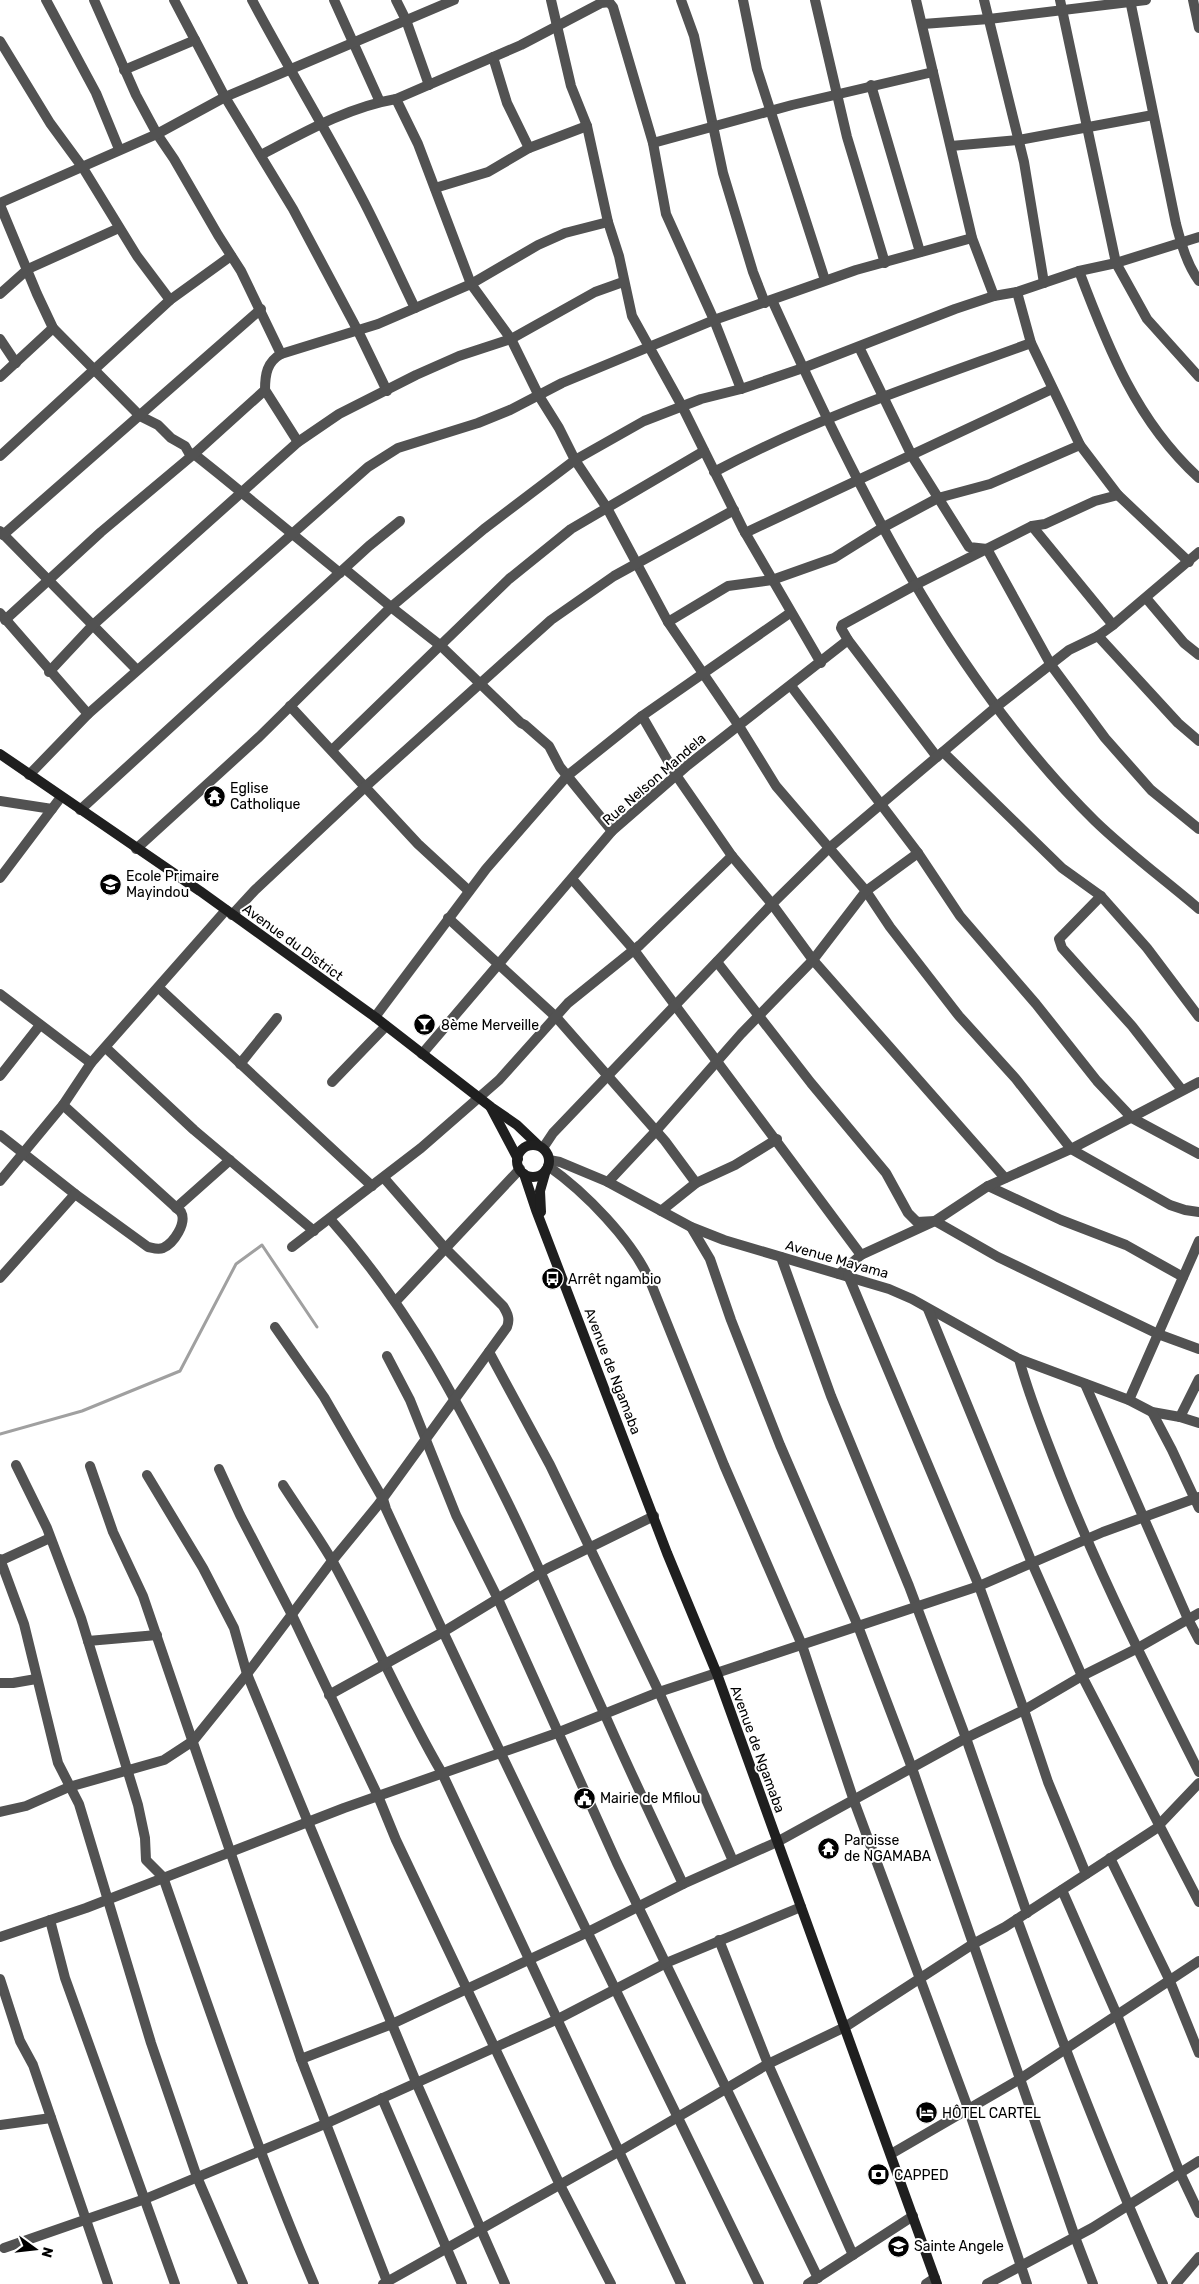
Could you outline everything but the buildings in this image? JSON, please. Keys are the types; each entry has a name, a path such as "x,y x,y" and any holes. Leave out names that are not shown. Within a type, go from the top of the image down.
{"street":[{"path":"46,0 96,93 119,149"},
{"path":"94,0 124,70 157,134 174,159 231,256 260,309 281,354"},
{"path":"252,0 289,71 303,90 364,202 415,308"},
{"path":"334,0 380,102"},
{"path":"396,0 406,20 429,85"},
{"path":"454,0 225,97 157,134 119,149 83,168 0,204 28,269 36,294 54,328 94,371 140,416 158,425 171,438 185,446 189,453 194,454 292,533 441,646 548,746 567,776 612,831"},
{"path":"551,0 571,86 587,126 608,222 619,256 623,282 632,316 682,406 745,533 790,613 821,662"},
{"path":"681,0 694,36 706,85 712,126 723,173 753,272 882,528 952,643 996,707 1037,757 1096,822 1199,909"},
{"path":"744,0 758,69 825,280"},
{"path":"815,0 836,95 885,263"},
{"path":"916,0 972,238 994,296"},
{"path":"984,0 1018,140 1044,283"},
{"path":"923,24 989,19 1061,5 1146,0"},
{"path":"1193,0 1199,28"},
{"path":"1130,1 1181,244 1199,281"},
{"path":"178,2 195,40 225,97 293,209 358,331 387,391"},
{"path":"261,155 320,124 380,102 396,99 520,45 601,3 609,2 613,6 653,143 666,214 714,320 740,389"},
{"path":"1061,5 1116,263 1147,319 1199,377"},
{"path":"0,40 50,123 83,168 119,228 170,300"},
{"path":"124,70 195,40"},
{"path":"493,57 507,103 529,148"},
{"path":"653,143 872,85 933,72"},
{"path":"872,85 920,252"},
{"path":"396,99 435,188 471,284 511,339 539,396 559,428 575,460 607,508 668,622 739,726 776,786 828,849 866,891 890,927 959,1016 1016,1079 1071,1149 1170,1205 1199,1212"},
{"path":"951,146 1018,140 1153,115"},
{"path":"435,188 488,172 529,148 587,126"},
{"path":"298,442 266,390 265,378 270,362 281,354 358,331 415,308 471,284 538,245 565,233 608,222"},
{"path":"0,294 28,269 119,228"},
{"path":"136,849 290,706 391,607 484,529 575,460 644,421 701,399 740,389 803,368 955,309 994,296 1017,292 1079,271 1116,263 1199,237"},
{"path":"29,775 88,714 137,670 368,467 398,448 478,423 579,376 714,320 825,280 972,238"},
{"path":"0,456 170,300 231,256"},
{"path":"1079,271 1106,342 1124,381 1145,415 1188,468 1199,478"},
{"path":"49,672 94,625 241,492 298,442 339,414 459,356 511,339 595,292 623,282"},
{"path":"1017,292 1031,343 1080,445 1118,495 1189,562"},
{"path":"137,670 2,533 140,416 260,309"},
{"path":"0,377 54,328"},
{"path":"0,339 16,363"},
{"path":"714,472 756,450 826,419 1031,343"},
{"path":"859,347 912,456 969,547 987,549"},
{"path":"745,533 1052,389"},
{"path":"88,714 49,672 3,616 48,581 101,532 194,454 266,390"},
{"path":"668,622 728,586 772,580 834,558 882,528 938,498 990,484 1080,445"},
{"path":"332,750 509,579 571,529 704,451"},
{"path":"1118,495 1095,501 1045,524 1032,526 917,584 842,625 841,628 848,640 940,755 1062,868 1101,896 1147,948 1199,1017"},
{"path":"0,1180 63,1105 92,1063 229,912 365,787 551,620 614,576 734,510"},
{"path":"80,810 369,546 400,521"},
{"path":"1032,526 1113,625"},
{"path":"987,549 1051,665 1105,738 1151,790 1199,828"},
{"path":"541,1147 772,904 828,849 996,707 1069,650 1098,636 1113,625 1199,552"},
{"path":"1146,598 1184,643 1198,651"},
{"path":"375,1017 469,891 567,776 642,716 790,613"},
{"path":"1098,636 1178,723 1199,741"},
{"name":"Rue Nelson Mandela","path":"422,1054 612,831 676,775 848,640"},
{"path":"791,686 918,853 960,916 1036,1004 1097,1081 1132,1118 1199,1154"},
{"path":"290,706 418,844 469,891"},
{"path":"642,716 676,775 732,856 772,904 813,960 1005,1178"},
{"name":"Avenue du District","path":"0,754 229,912 375,1017 517,1125 541,1147"},
{"path":"0,878 61,797"},
{"path":"0,801 52,809"},
{"path":"608,1182 655,1132 758,1015 813,960 866,891 918,853"},
{"path":"292,1247 384,1178 499,1080 568,1003 634,950 732,856"},
{"path":"572,879 634,950 716,1062 777,1139 861,1255"},
{"path":"1101,896 1059,939 1062,948 1132,1026 1182,1090"},
{"path":"448,918 556,1017 664,1140 696,1183"},
{"path":"717,962 811,1083 886,1173 908,1213 917,1222 935,1221 998,1257 1158,1334 1199,1349"},
{"path":"159,988 372,1186"},
{"path":"0,994 92,1063"},
{"path":"240,1064 277,1018"},
{"path":"0,1076 40,1025"},
{"path":"332,1082 386,1026"},
{"path":"106,1048 230,1160 314,1231"},
{"path":"1086,1874 1048,1782 1024,1710 978,1586 844,1274 861,1255 935,1221 988,1186 1071,1149 1199,1082"},
{"path":"0,1136 74,1194 148,1247 157,1250 164,1248 182,1227 184,1217 63,1105"},
{"name":"Avenue du District","path":"491,1107 521,1167"},
{"path":"662,1212 696,1183 734,1165 777,1139"},
{"path":"541,1147 526,1146 520,1152 521,1167 531,1176 538,1176 548,1165"},
{"path":"541,1147 548,1165 584,1196 610,1223 645,1269 724,1466 802,1645 854,1801 968,2108 1027,2284"},
{"path":"176,1208 230,1160"},
{"name":"Avenue Mayama","path":"548,1165 560,1162 608,1182 662,1212 724,1240 844,1274 889,1289 1019,1359 1129,1400 1152,1412 1180,1417 1199,1423"},
{"name":"Avenue de Ngamaba","path":"544,1228 540,1191 548,1165"},
{"path":"396,1301 521,1167"},
{"name":"Avenue de Ngamaba","path":"521,1167 667,1553 717,1674 891,2154 913,2216 933,2282"},
{"path":"0,1812 26,1806 69,1787 164,1760 193,1741 383,1498 507,1327 509,1321 508,1313 446,1248 384,1178"},
{"path":"988,1186 1061,1220 1126,1245 1183,1277"},
{"path":"0,1278 74,1194"},
{"path":"330,1219 355,1247 396,1301 455,1398 542,1572 604,1715 683,1884"},
{"path":"691,1226 710,1259 731,1320 780,1445 858,1626 912,1768 1093,2284"},
{"path":"1129,1400 1199,1241"},
{"path":"781,1257 831,1396 917,1606 966,1738 1027,1913"},
{"path":"928,1309 1032,1563 1082,1676 1199,1902"},
{"path":"275,1327 324,1397 383,1498 386,1509 443,1632 586,1933 759,2284"},
{"path":"489,1352 550,1465 659,1692 734,1861"},
{"path":"387,1356 427,1438 456,1515 498,1599 617,1863 818,2278"},
{"path":"1019,1359 1028,1390 1086,1540 1136,1649 1199,1772"},
{"path":"1180,1417 1199,1379"},
{"path":"1085,1384 1188,1620 1199,1640"},
{"path":"0,1937 163,1878 378,1796 557,1733 659,1692 978,1586 1144,1517 1198,1501 1152,1412"},
{"path":"16,1465 50,1538 88,1641 138,1805 145,1838 146,1860 163,1878 221,2043 294,2238 314,2284"},
{"path":"90,1466 113,1532 143,1596 301,2060 386,2283 620,2151 768,2064 845,2027 973,1944 1027,1913 1159,1825 1199,1783"},
{"path":"220,1469 240,1515 292,1614 378,1796 396,1840 560,2185 611,2284"},
{"path":"147,1475 203,1568 234,1628 247,1674 308,1822 416,2082 505,2284"},
{"path":"283,1485 332,1561 386,1664 420,1736 442,1773 682,2284"},
{"path":"329,1695 443,1632 542,1572 654,1516"},
{"path":"50,1538 0,1560 24,1624 58,1763 79,1804 106,1899 151,2042 197,2177 243,2284"},
{"path":"301,2060 392,2024 586,1933 683,1884 777,1842 966,1738 1024,1710 1082,1676 1136,1649 1199,1613"},
{"path":"88,1641 157,1635"},
{"path":"0,1683 36,1679"},
{"path":"1110,1858 1169,1979 1199,2053"},
{"path":"1062,1890 1117,2015 1180,2173 1199,2213"},
{"path":"4,2248 145,2199 325,2124 558,2019 666,1962 802,1907"},
{"path":"1017,1919 1065,2050 1128,2206 1164,2284"},
{"path":"50,1920 65,1978 174,2284"},
{"path":"719,1940 768,2064 853,2254"},
{"path":"891,2154 1020,2079 1199,1960"},
{"path":"0,1980 4,2004 20,2042 33,2065 108,2284"},
{"path":"382,2098 462,2284"},
{"path":"0,2125 52,2118"},
{"path":"987,2284 1075,2237 1199,2161"},
{"path":"808,2284 913,2216"},
{"path":"1176,2284 1199,2257"}],"waterway":[{"path":"0,1434 82,1411 180,1371 236,1264 262,1245 317,1327"}],"place":[{"name":"Eglise Catholique","path":"214,796"},
{"name":"Ecole Primaire Mayindou","path":"110,884"},
{"name":"8ème Merveille","path":"425,1025"},
{"name":"Arrêt ngambio","path":"552,1279"},
{"name":"Mairie de Mfilou","path":"584,1798"},
{"name":"Paroisse de NGAMABA","path":"828,1848"},
{"name":"HÔTEL CARTEL","path":"926,2113"},
{"name":"CAPPED","path":"878,2175"},
{"name":"Sainte Angele","path":"898,2246"}]}
